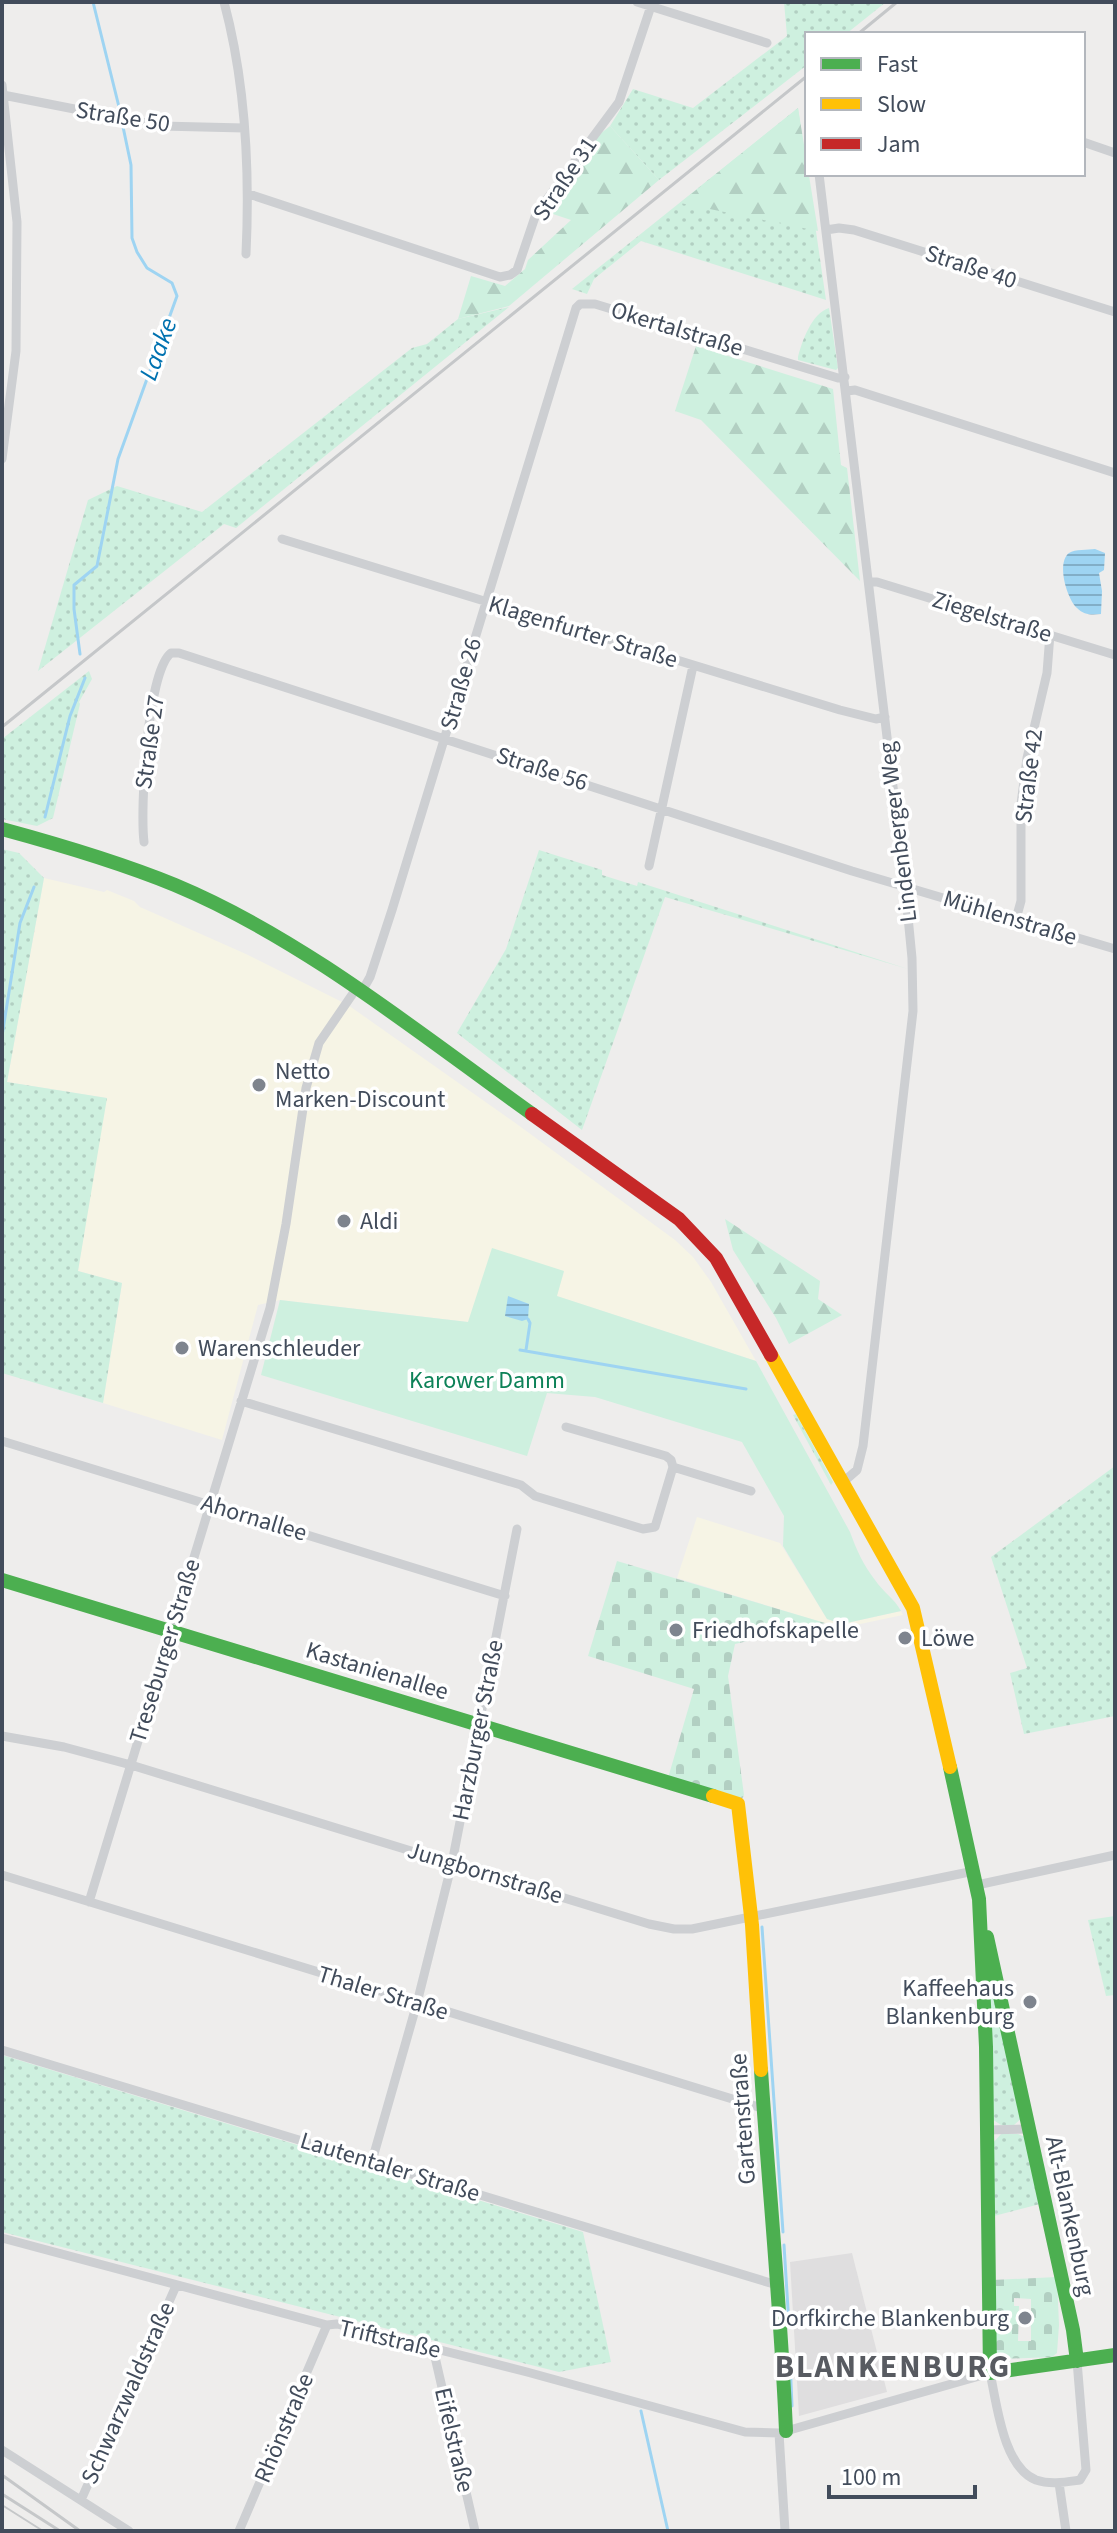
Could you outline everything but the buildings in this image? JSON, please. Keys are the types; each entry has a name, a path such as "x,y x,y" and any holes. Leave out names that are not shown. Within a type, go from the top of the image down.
{"main road":[{"path":"2,829 84,851 177,886 270,933 358,991 690,1228 728,1274 842,1483"},
{"name":"Alt-Blankenburg","path":"842,1483 913,1608 976,1878 980,1918 986,2130 990,2373"},
{"name":"Kastanienallee","path":"2,1580 738,1804"},
{"name":"Gartenstraße","path":"738,1804 751,1917 765,2109 783,2432"},
{"name":"Alt-Blankenburg","path":"980,1918 1029,2129 1077,2361"},
{"path":"990,2373 1115,2355"}],"street":[{"path":"224,2 238,67 244,128 249,194 246,254"},
{"path":"637,2 767,43"},
{"name":"Straße 31","path":"249,194 500,277 510,275 522,260 536,214 624,93 651,6"},
{"path":"2,85 17,222 16,351 6,402 2,459"},
{"name":"Straße 50","path":"3,96 161,126 244,128"},
{"path":"1085,143 1115,153"},
{"name":"Lindenberger Weg","path":"819,176 905,886 913,1011 863,1446 857,1470 842,1483"},
{"name":"Straße 40","path":"826,230 854,230 1115,312"},
{"name":"Okertalstraße","path":"555,373 572,316 580,304 587,303 801,368 845,377"},
{"name":"Straße 26","path":"358,991 370,977 392,910 555,373"},
{"path":"847,391 855,390 1115,473"},
{"name":"Klagenfurter Straße","path":"282,539 840,710 876,719 885,717"},
{"name":"Ziegelstraße","path":"869,582 1115,655"},
{"name":"Straße 42","path":"1016,919 1021,901 1021,804 1047,673 1050,634"},
{"name":"Straße 27","path":"144,842 142,801 149,725 163,661 171,653 179,653"},
{"name":"Straße 56","path":"179,653 905,886"},
{"path":"649,866 693,666"},
{"name":"Mühlenstraße","path":"905,886 1115,949"},
{"name":"Treseburger Straße","path":"89,1902 272,1299 306,1088 319,1043 358,991"},
{"path":"241,1401 521,1485 535,1496 643,1529 655,1527 673,1467 671,1460 566,1427"},
{"name":"Ahornallee","path":"2,1441 505,1596"},
{"path":"673,1467 751,1491"},
{"name":"Harzburger Straße","path":"372,2161 417,2003 452,1863 517,1529"},
{"name":"Jungbornstraße","path":"2,1736 64,1747 131,1765 649,1924 674,1929 692,1929 1115,1855"},
{"name":"Thaler Straße","path":"2,1875 765,2109"},
{"name":"Lautentaler Straße","path":"2,2050 777,2285"},
{"name":"Alt-Blankenburg","path":"986,2130 1029,2129"},
{"name":"Triftstraße","path":"2,2238 327,2325 337,2324 437,2349 745,2432 783,2432 990,2373"},
{"name":"Schwarzwaldstraße","path":"81,2500 176,2286"},
{"name":"Rhönstraße","path":"239,2531 327,2325"},
{"name":"Eifelstraße","path":"437,2349 435,2357 475,2531"},
{"name":"Alt-Blankenburg","path":"990,2373 1013,2459 1035,2479 1059,2483 1080,2480 1086,2470 1077,2361"},
{"path":"783,2432 785,2531"},
{"path":"2,2450 129,2531"},
{"path":"1059,2483 1066,2531"}],"shaded area":[{"path":"44,878 104,892 107,890 134,901 140,907 246,954 348,1005 675,1240 693,1257 711,1282 756,1361 556,1296 564,1272 468,1322 280,1300 258,1305 222,1440 103,1403 122,1283 78,1271 106,1098 7,1082"},
{"path":"697,1517 780,1543 827,1619 842,1624 901,1611 903,1615 841,1628 677,1578"},
{"path":"852,2253 887,2392 799,2416 790,2262"}],"green space":[{"path":"784,2 886,2 848,32 805,32 805,67 659,180 610,126 633,89 693,108 787,36"},
{"path":"798,108 805,176 808,176 826,300 641,241 594,279 587,294 572,289"},
{"path":"798,108 805,151 805,176 809,176 818,231 680,203"},
{"path":"610,126 659,180 509,306 458,319 471,276 505,286 571,220 544,211 600,134"},
{"path":"509,307 236,528 224,524 38,671 88,500 117,486 202,512 412,348 427,344 458,319"},
{"path":"829,308 836,370 798,360 809,328"},
{"path":"696,346 833,389 841,465 847,468 860,581 701,420 675,411"},
{"path":"89,671 92,679 79,702 53,818 37,826 2,819 2,739"},
{"path":"2,849 19,853 44,878 7,1082 107,1098 78,1271 122,1283 103,1403 2,1373"},
{"path":"539,850 602,870 602,875 637,886 638,882 908,969 665,897 582,1130 457,1033 506,949"},
{"path":"725,1219 820,1281 818,1299 842,1315 789,1344 733,1250"},
{"name":"Karower Damm","path":"492,1248 564,1271 557,1296 756,1361 864,1563 901,1611 842,1624 827,1619 783,1546 784,1516 742,1442 595,1397 547,1393 527,1456 261,1375 280,1300 468,1322"},
{"path":"796,1414 833,1482 831,1485 793,1415"},
{"path":"1115,1466 1115,1716 1024,1734 1010,1673 1027,1668 991,1557"},
{"path":"617,1561 825,1623 735,1644 728,1676 744,1795 741,1801 668,1778 694,1689 588,1656"},
{"path":"1115,1916 1115,1995 1106,1996 1088,1920"},
{"path":"988,1961 1022,2118 1014,2125 1001,2125 992,2119"},
{"path":"2,2055 583,2232 611,2362 559,2372 2,2232"},
{"path":"1001,2134 1025,2137 1040,2204 994,2216 992,2144"},
{"path":"1057,2277 1057,2353 1052,2357 1002,2359 995,2354 992,2280","holes":["1014,2298 1031,2299 1031,2341 1018,2341 1019,2306 1014,2306"]}],"water":[{"path":"1095,549 1105,553 1104,570 1099,573 1101,614 1082,612 1077,608 1067,589 1063,572 1069,553"},
{"path":"508,1296 529,1304 528,1319 522,1321 505,1316"}],"waterway":[{"name":"Laake","path":"93,2 121,115"},
{"name":"Laake","path":"80,654 74,585 97,566 118,459 177,296 172,283 147,268 132,238 131,165 122,122"},
{"name":"Laake","path":"45,817 70,716 85,678"},
{"name":"Laake","path":"2,1036 20,923 34,887"},
{"path":"526,1350 528,1319"},
{"path":"520,1350 746,1389"},
{"path":"762,1927 783,2232"},
{"path":"784,2245 789,2325"},
{"path":"790,2360 792,2406"},
{"path":"641,2411 668,2531"}],"tram line":[{"path":"2,2505 43,2531"}],"railway":[{"path":"860,32 897,2"},
{"path":"2,727 805,78"},
{"path":"2,2475 80,2531"},
{"path":"2,2494 60,2531"}],"traffic: fast":[{"path":"2,829 175,885 269,932 359,989 532,1114"},
{"path":"2,1580 713,1796"},
{"path":"950,1767 979,1899 986,2047 990,2373 1115,2355"},
{"path":"987,1937 1073,2330 1077,2361"},
{"path":"761,2070 786,2431"}],"traffic: slow":[{"path":"771,1355 913,1608 950,1767"},
{"path":"713,1796 738,1804 752,1925 761,2070"}],"traffic: jam":[{"path":"532,1114 679,1219 716,1258 771,1355"}],"place":[{"name":"Netto Marken-Discount","path":"259,1085"},
{"name":"Aldi","path":"344,1221"},
{"name":"Warenschleuder","path":"182,1348"},
{"name":"Friedhofskapelle","path":"676,1630"},
{"name":"Löwe","path":"905,1638"},
{"name":"Kaffeehaus Blankenburg","path":"1030,2002"},
{"name":"Dorfkirche Blankenburg","path":"1025,2318"}],"district":[{"name":"BLANKENBURG","path":"893,2367"}]}
